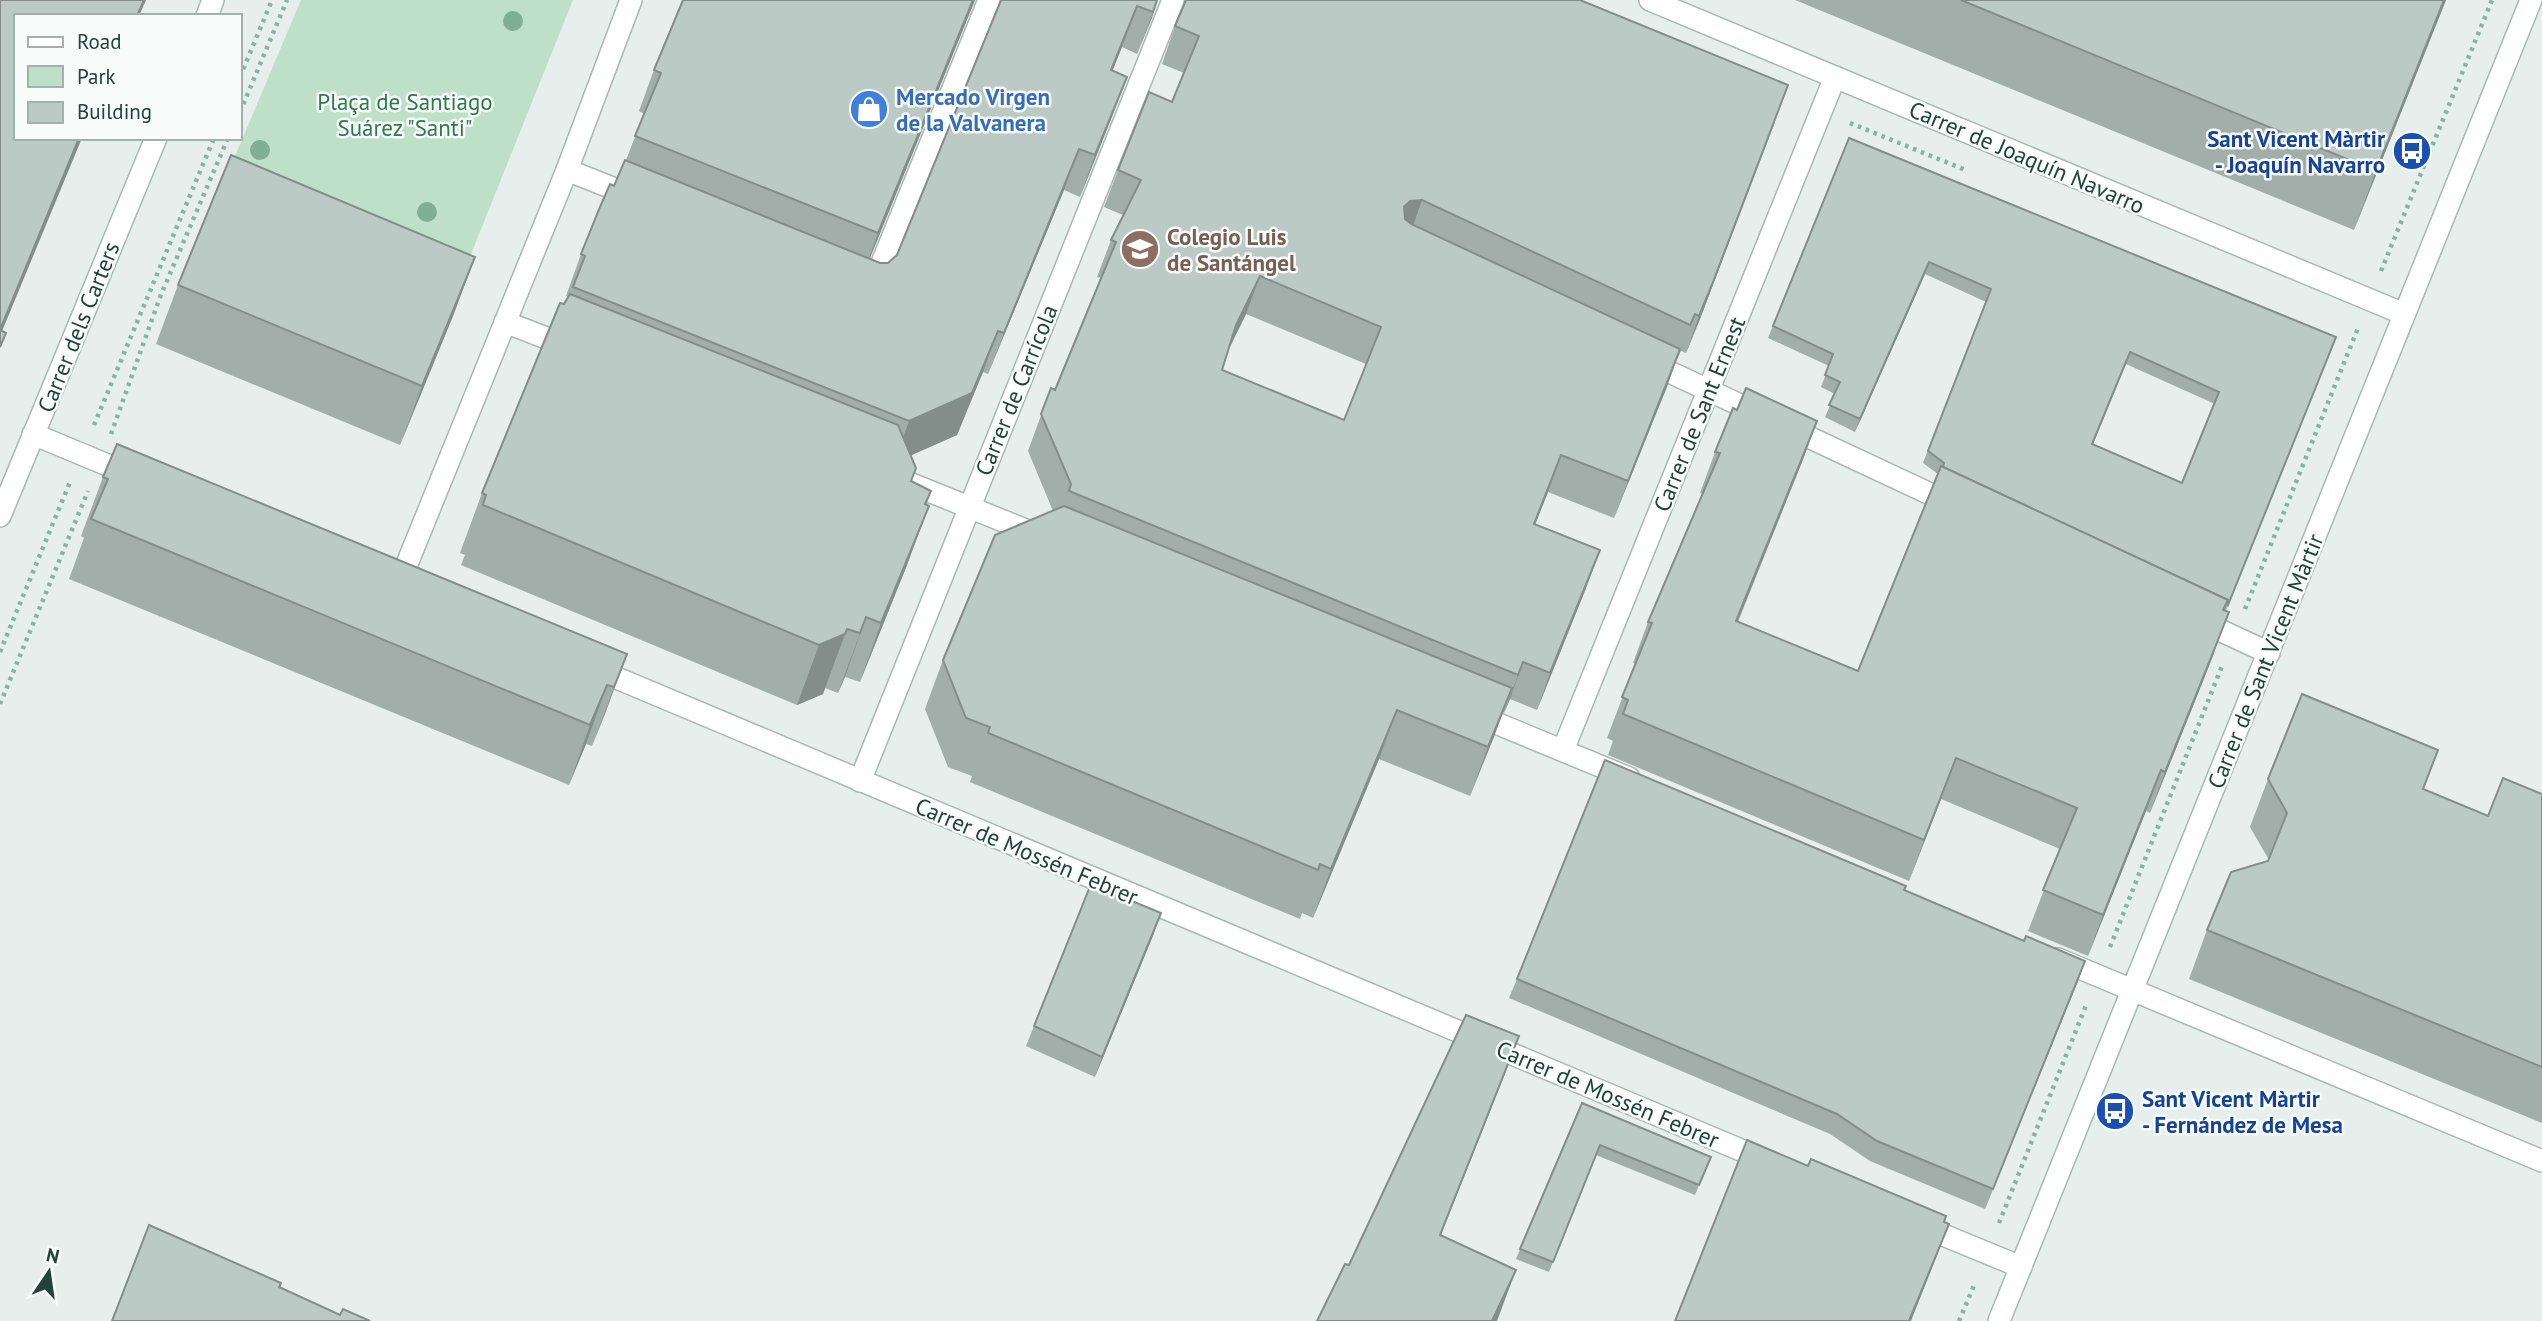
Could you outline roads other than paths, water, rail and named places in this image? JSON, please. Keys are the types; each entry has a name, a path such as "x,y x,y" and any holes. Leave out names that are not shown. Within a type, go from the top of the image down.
{"street":[{"path":"398,586 567,170 631,0"},
{"path":"845,282 870,292 989,0"},
{"name":"Carrer de Carrícola","path":"860,780 1173,0"},
{"name":"Carrer de Joaquín Navarro","path":"1650,0 2404,314"},
{"name":"Carrer de Sant Vicent Màrtir","path":"1999,1321 2531,0"},
{"name":"Carrer de Sant Ernest","path":"1563,750 1835,77"},
{"name":"Carrer dels Carters","path":"0,516 155,140"},
{"path":"567,170 656,205"},
{"path":"505,322 596,358"},
{"path":"1623,350 1974,514"},
{"path":"33,434 149,482"},
{"path":"879,471 1059,544"},
{"path":"373,576 423,597"},
{"path":"2176,610 2269,653"},
{"name":"Carrer de Mossén Febrer","path":"578,662 1793,1172"},
{"path":"1460,708 1647,785"},
{"path":"2033,948 2542,1161"},
{"path":"1895,1215 2021,1267"}],"place":[{"name":"Mercado Virgen de la Valvanera","path":"869,109"},
{"name":"Sant Vicent Màrtir - Joaquín Navarro","path":"2412,151"},
{"name":"Colegio Luis de Santángel","path":"1140,249"},
{"name":"Sant Vicent Màrtir - Fernández de Mesa","path":"2115,1111"}],"park label":[{"name":"Plaça de Santiago Suárez \"Santi\"","path":"405,114"}]}
